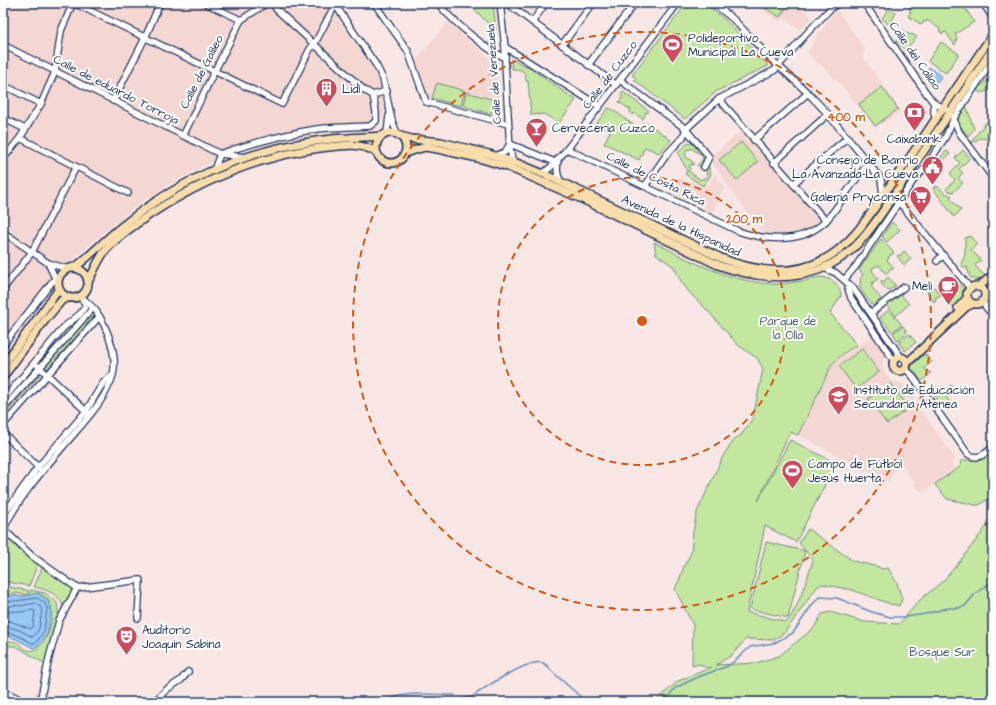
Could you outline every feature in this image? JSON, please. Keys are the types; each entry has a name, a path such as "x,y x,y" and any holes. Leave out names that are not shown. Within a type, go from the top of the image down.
{"main road":[{"name":"Avenida de la Hispanidad","path":"399,135 412,139 441,142 514,162 561,182 721,258 745,267 788,270 806,266 822,260 839,250 856,233 895,179 993,34"},
{"name":"Avenida de la Hispanidad","path":"406,153 424,147 461,154 498,164 542,181 718,265 739,272 766,277 805,274 824,268 844,256 862,239 943,124 952,116 993,48"},
{"path":"3,365 57,282 70,268 78,265 120,227 142,210 185,184 214,170 268,150 309,142 393,133 399,135 406,144 406,153 400,161 390,163 381,160 376,152 367,146 357,145 303,150 266,159 218,177 170,202 124,233 105,251 89,280"},
{"path":"376,152 376,143 384,135"},
{"path":"3,377 62,300 68,298 75,299 86,293 89,287 89,280 86,274 80,269 70,268"},
{"path":"993,275 967,293 970,301 978,304 984,297 988,286 993,281"},
{"path":"57,282 64,296 68,298"},
{"path":"974,287 983,290 984,297"},
{"path":"904,362 898,357 894,361 893,366 896,370 902,371 904,362 966,308 970,301"}],"street":[{"path":"3,159 20,138 41,104 56,72 61,31 74,3 282,104 335,4 383,79 387,91 392,120 399,135"},
{"path":"113,101 145,38 160,3"},
{"path":"206,3 241,20"},
{"name":"Calle de Galileo","path":"183,136 241,20 267,3"},
{"path":"273,3 276,9 364,90 373,95 387,91"},
{"path":"374,3 408,51 426,102 508,124"},
{"path":"438,3 446,13 489,50 497,55 505,57"},
{"name":"Calle de Venezuela","path":"500,3 506,47 505,57 508,124 511,157 514,162"},
{"path":"507,3 588,65 618,82 686,129 691,137 704,149 709,157 704,167"},
{"path":"532,22 546,3"},
{"path":"562,45 593,3"},
{"path":"588,65 635,3"},
{"name":"Calle de Cuzco","path":"542,174 551,167 567,148 678,3"},
{"path":"713,3 733,19 778,66 808,93 828,114 881,179 883,195"},
{"path":"645,186 667,154 683,137 686,129 719,99 775,70 829,10 838,3"},
{"name":"Calle del Callao","path":"864,3 934,103 943,107 952,116 959,132 993,178"},
{"path":"983,3 993,18"},
{"name":"Calle de eduardo Torroja","path":"3,45 220,154 246,158"},
{"path":"506,47 599,106"},
{"name":"Avenida de la Hispanidad","path":"847,282 856,266 915,178 925,168 946,136 950,128 952,116 993,60"},
{"path":"3,85 41,104"},
{"path":"754,140 808,93"},
{"path":"214,170 220,154 256,142 288,134 319,129 370,126 376,121 373,95"},
{"name":"Calle del Callao","path":"934,103 941,102 950,97"},
{"path":"719,99 826,221"},
{"name":"Calle del Callao","path":"934,103 935,119 959,132"},
{"path":"384,135 390,108"},
{"path":"774,163 828,114"},
{"path":"3,118 25,129"},
{"path":"793,184 848,137"},
{"path":"20,138 128,193"},
{"path":"495,156 505,152 510,144 557,160 558,177 561,182"},
{"name":"Calle de Costa Rica","path":"567,148 727,226 748,234 772,239 796,237 821,226 868,164"},
{"path":"3,289 32,252 76,167"},
{"path":"881,179 889,181 895,179"},
{"path":"899,202 943,255 974,287"},
{"path":"3,232 48,263 70,268"},
{"path":"937,261 943,255"},
{"path":"3,345 57,282 48,263"},
{"path":"824,268 836,273 853,288 967,453 973,457 978,457 986,454 993,448"},
{"path":"847,282 851,298 894,361"},
{"path":"871,313 904,287"},
{"path":"3,515 106,390 113,374 111,342 104,325 93,308 81,297"},
{"path":"3,400 64,327 80,314 85,307 85,303 81,297"},
{"path":"984,297 985,306 993,316"},
{"path":"3,409 93,308"},
{"path":"3,425 99,317"},
{"path":"34,363 88,413"},
{"path":"3,433 40,469"},
{"path":"40,469 3,530 32,556 77,588 140,580 138,618"},
{"path":"40,702 49,658 58,627 77,588"},
{"path":"142,702 157,699 166,690 181,680 188,672"},
{"path":"3,691 26,702"}],"shaded area":[{"path":"3,3 326,3 372,67 381,85 384,112 379,126 371,131 334,132 302,136 267,143 215,160 161,189 133,208 59,271 48,293 3,352 3,247 13,232 3,224 3,146 13,150 43,106 59,71 3,43"},
{"path":"519,3 543,3 534,14"},
{"path":"755,3 798,3 812,18 800,30 782,17 779,22"},
{"path":"838,11 866,51 862,55 901,111 876,128 830,73 807,53 820,31 822,31 826,25 825,23"},
{"path":"448,22 496,64 500,116 428,98 416,60"},
{"path":"3,50 53,73 41,100 9,146 3,143"},
{"path":"741,131 817,218 817,222 798,232 785,235 768,235 759,227 728,186 710,158"},
{"path":"715,174 724,188 712,214 669,194 680,178 688,182 692,180 703,188 706,187"},
{"path":"874,335 888,355 884,357 882,364 885,374 892,381 902,383 956,460 951,463 954,470 925,491 920,491 899,460 888,481 798,435 832,364"}],"green space":[{"path":"469,3 493,3 496,31 492,28"},
{"name":"Polideportivo Municipal La Cueva","path":"687,3 700,3 720,15 768,66 717,91 685,119 634,80 636,78 632,75"},
{"path":"769,3 789,3 780,17 765,8"},
{"path":"903,3 962,3 974,22 955,34 957,38 955,45 945,31 943,34 939,31 940,29 927,20 926,22 924,21 922,25 908,16 911,9"},
{"path":"889,9 896,13 889,25 882,18"},
{"path":"904,31 917,37 905,50 896,41"},
{"path":"941,42 959,54 946,73 928,61"},
{"path":"511,59 528,67 576,100 559,123 544,114 531,115 528,81 526,81 523,71 512,69"},
{"path":"988,78 992,90 980,93 977,90"},
{"path":"437,83 465,91 461,106 432,98"},
{"path":"882,87 898,109 875,126 859,104"},
{"path":"466,92 494,100 491,114 463,106"},
{"path":"623,92 649,111 647,113 646,112 643,119 634,113 632,115 630,113 631,110 619,102 623,97 620,95"},
{"path":"966,105 974,129 968,136 958,123 958,120"},
{"path":"608,108 612,109 640,130 648,123 671,140 659,153 645,147 639,160 604,144 610,131 596,124"},
{"path":"987,121 992,136 987,139 980,138 972,143 971,142"},
{"path":"741,142 758,162 737,180 719,160"},
{"path":"691,143 706,157 700,167 697,165 703,160 703,156 691,148 689,150 687,149 685,156 694,163 693,165 691,164 688,171 701,180 703,178 704,179 707,172 703,169 707,164 711,174 703,186 685,174 687,171 678,153 687,144"},
{"path":"963,150 970,158 959,169 963,173 958,178 963,183 953,192 949,191 946,189 955,180 950,173 960,163 955,158"},
{"path":"947,151 950,154 939,164 945,170 936,178 931,172"},
{"path":"937,186 945,193 952,196 950,198 961,210 954,217 933,188"},
{"path":"892,222 900,230 887,242 882,237"},
{"path":"970,236 977,244 971,250 981,260 975,266 985,276 983,278 976,279 970,277 967,267 964,268 961,264 965,255 965,238"},
{"path":"881,239 894,253 888,257 889,258 887,260 894,268 892,270 891,268 886,274 879,265 872,268 872,271 878,279 872,283 873,284 871,286 881,299 873,306 860,287 863,274 859,270"},
{"path":"654,242 698,264 728,276 744,280 776,284 804,281 817,277 829,279 838,285 841,292 841,296 830,313 857,345 844,353 832,364 798,435 790,432 758,501 790,440 836,463 796,542 765,526 747,612 786,622 790,617 802,593 813,560 799,543 808,529 853,561 879,567 881,569 888,568 897,583 902,599 899,606 893,605 852,590 822,584 817,587 785,632 774,640 746,639 732,655 716,665 756,663 779,656 814,628 822,614 830,612 865,622 899,624 920,600 944,580 993,518 993,702 655,702 678,681 712,667 707,668 699,664 692,666 693,625 675,589 691,553 697,512 724,454 735,439 742,434 753,418 763,369 758,359 738,345 690,293 682,283 674,267 656,254"},
{"path":"904,251 911,259 904,265 897,256 900,256"},
{"path":"888,277 896,286 888,291 880,282 882,280 884,282"},
{"path":"954,279 965,290 963,298 952,307 944,298 951,292 946,286"},
{"path":"934,287 941,295 935,298 936,300 934,302 927,292"},
{"path":"901,295 909,304 896,316 887,305"},
{"path":"889,310 902,325 892,332 880,317"},
{"path":"90,311 94,316 47,369 42,364"},
{"path":"903,326 907,332 898,341 893,333"},
{"path":"909,334 916,342 905,351 899,343"},
{"path":"862,349 879,372 856,389 839,366"},
{"path":"925,354 932,362 925,367 925,369 931,373 922,381 911,368 912,365"},
{"path":"35,371 40,375 3,416 3,406"},
{"path":"891,383 909,408 887,424 868,399"},
{"path":"951,385 955,390 946,397 952,405 946,410 931,391 937,386 942,392"},
{"path":"993,450 993,496 979,505 947,499 936,486 935,484 961,466 960,462 965,460 979,460"},
{"path":"4,533 19,550 38,563 29,586 8,582 3,583"},
{"path":"766,542 805,551 788,618 750,609"},
{"path":"43,566 74,588 63,607 60,599 52,593 34,587"},
{"path":"3,586 29,591 27,595 15,593 3,596"},
{"path":"31,590 45,593 57,603 59,620 47,665 16,646 3,646 3,644 13,641 26,649 34,650 39,647 47,636 50,629 52,608 49,601 39,593 29,595"}],"water":[{"path":"929,67 942,76 937,82 924,74"},
{"path":"38,593 48,601 51,609 48,633 38,646 33,648 3,634 3,598 15,595 21,597"}],"waterway":[{"path":"664,702 675,688 698,677 728,666 750,647 774,643 793,633 819,597 837,598 872,612 890,617 906,617 965,606 975,594 993,582"},
{"path":"465,698 472,697 518,669 536,663 543,663 586,702"},
{"path":"383,702 391,698 409,695 455,695"}],"place":[{"name":"Polideportivo Municipal La Cueva","path":"672,64"},
{"name":"Lidl","path":"326,108"},
{"name":"Caixabank","path":"914,132"},
{"name":"Cervecería Cuzco","path":"536,148"},
{"name":"Consejo de Barrio La Avanzada-La Cueva","path":"933,186"},
{"name":"Galería Pryconsa","path":"921,216"},
{"name":"Meli","path":"948,306"},
{"name":"Instituto de Educación Secundaria Atenea","path":"838,416"},
{"name":"Campo de Fútbol Jesús Huerta","path":"793,490"},
{"name":"Auditorio Joaquín Sabina","path":"127,656"}],"park label":[{"name":"Parque de la Olla","path":"788,328"},
{"name":"Bosque Sur","path":"942,652"}]}
